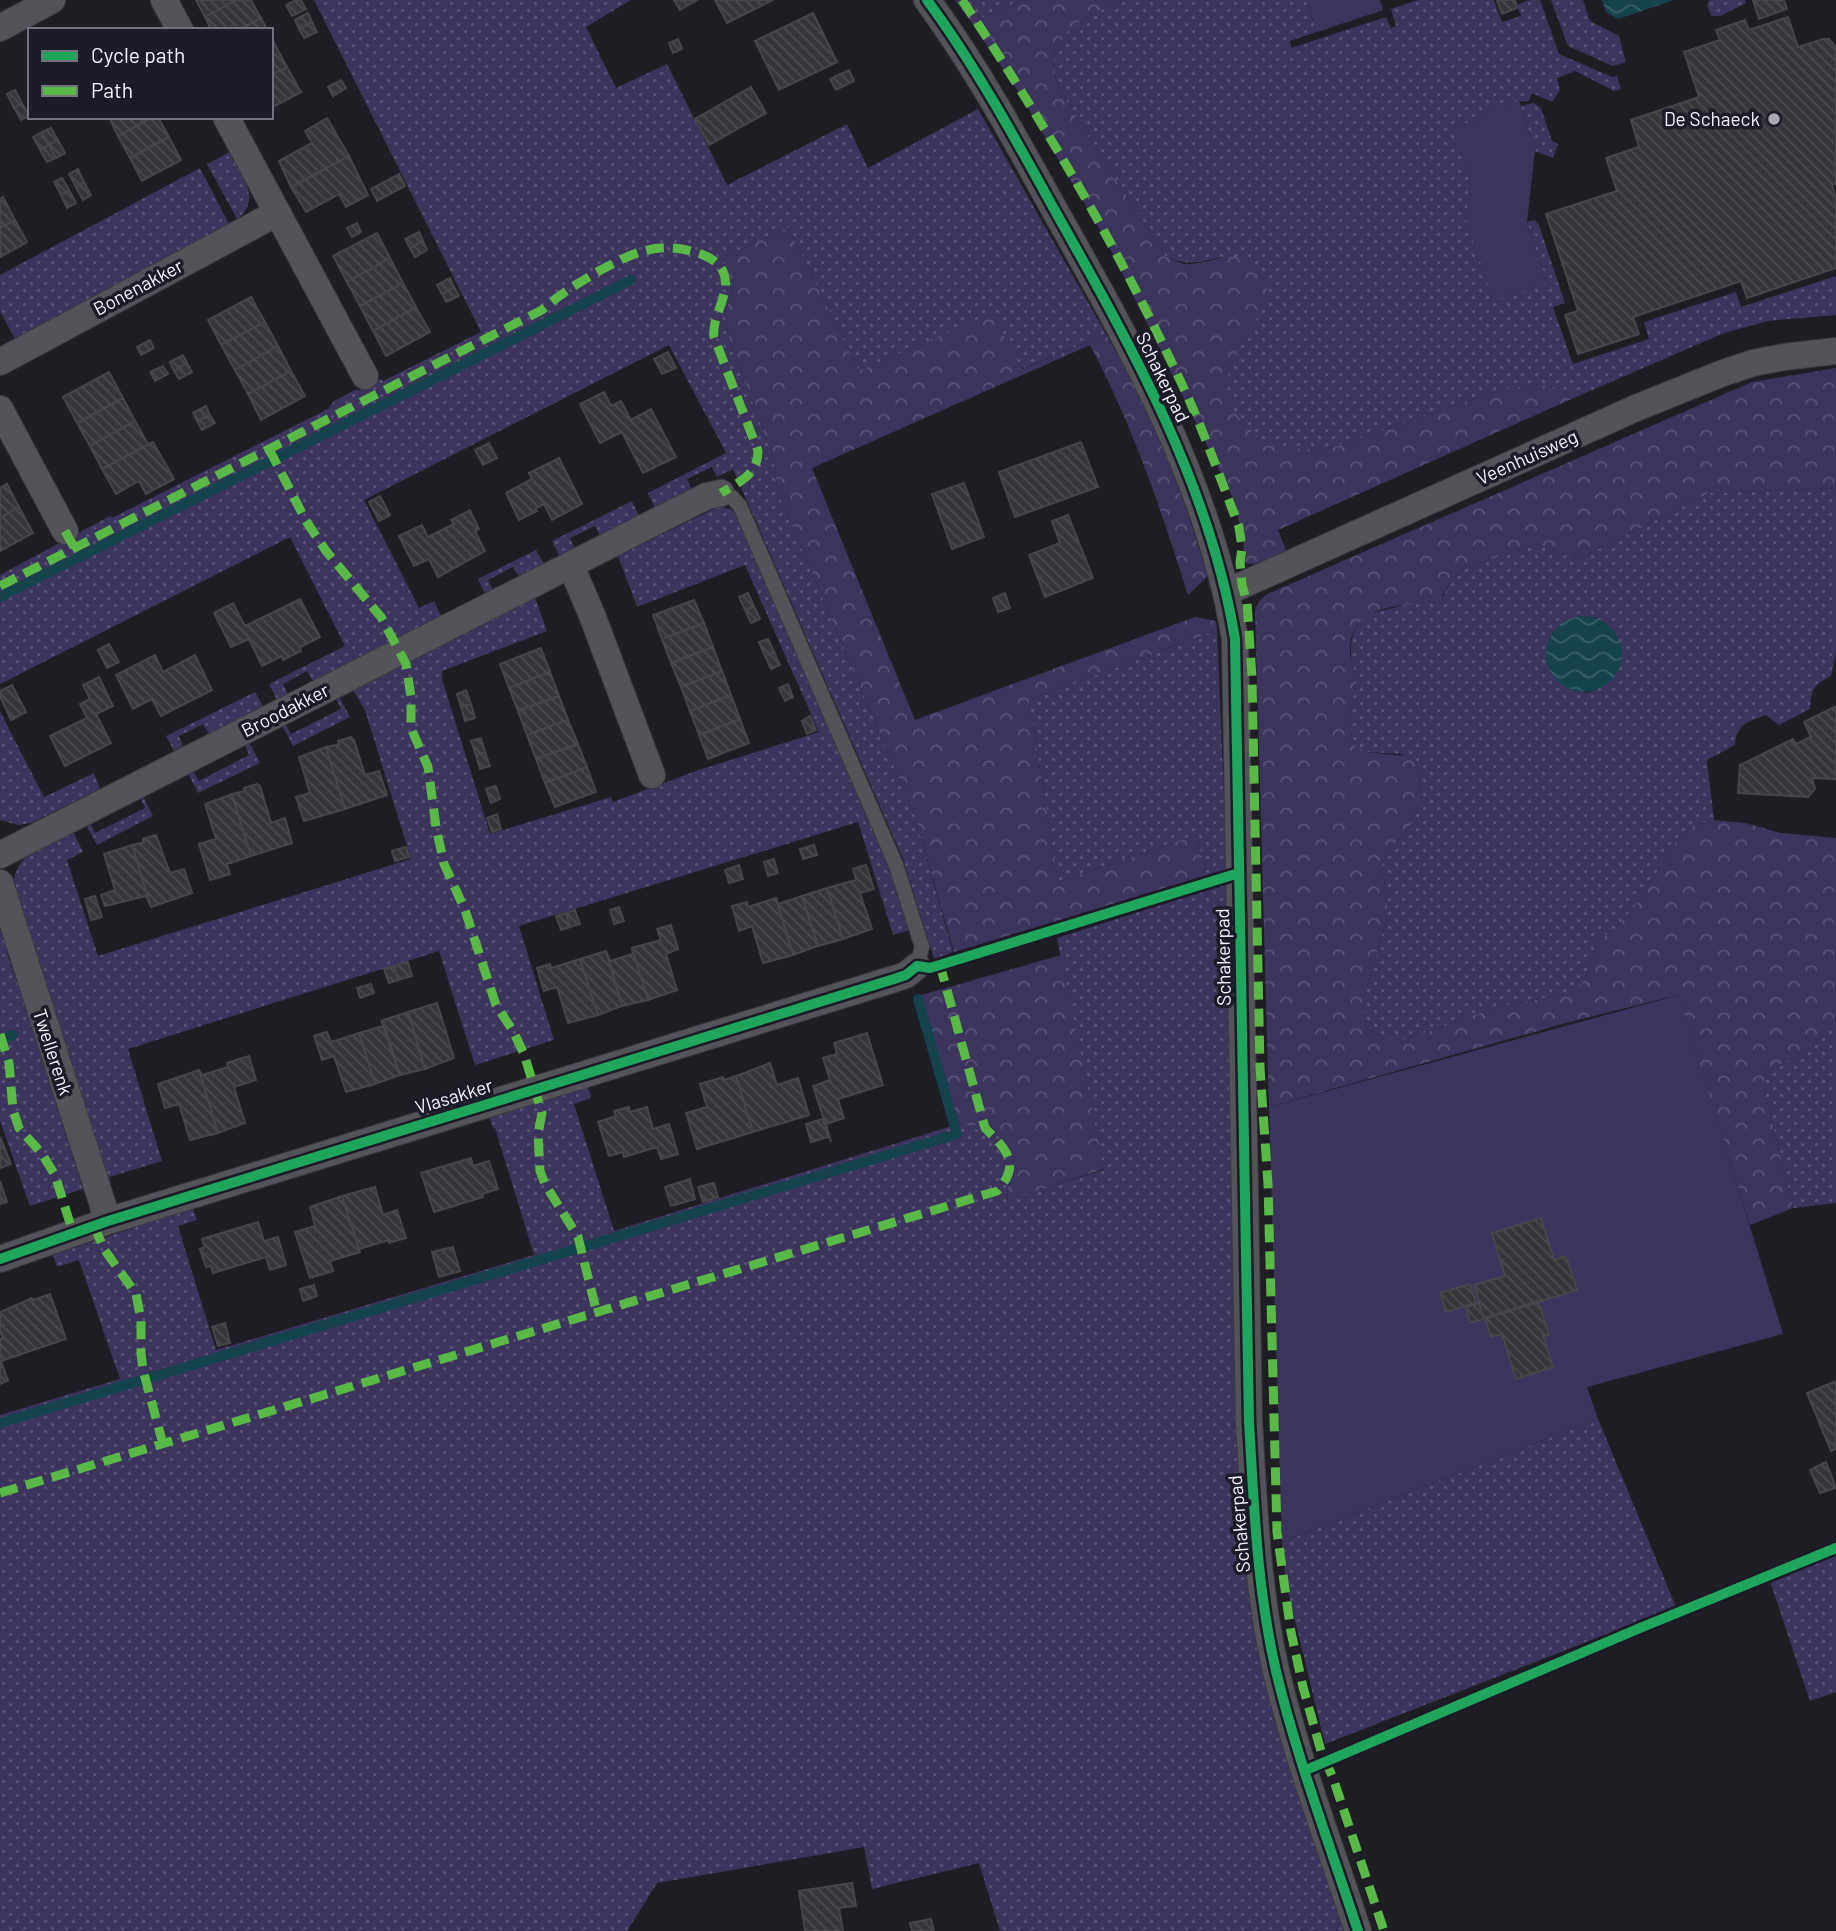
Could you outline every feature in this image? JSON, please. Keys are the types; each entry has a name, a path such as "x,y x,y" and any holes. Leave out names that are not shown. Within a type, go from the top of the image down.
{"street":[{"path":"0,28 52,0"},
{"path":"164,0 179,28"},
{"name":"Schakerpad","path":"927,0 945,24 1024,155 1104,297 1180,454 1227,592 1235,639 1250,1422 1255,1535 1276,1670 1288,1716 1358,1931"},
{"path":"227,119 365,376"},
{"name":"Bonenakker","path":"0,362 277,213"},
{"name":"Veenhuisweg","path":"1227,592 1636,408 1698,383 1753,363 1836,351"},
{"path":"0,409 65,531"},
{"name":"Broodakker","path":"0,855 707,496 721,493"},
{"path":"570,566 592,615 652,775"},
{"name":"Twellerenk","path":"0,883 108,1221"},
{"name":"Vlasakker","path":"0,1259 108,1221 894,979 906,975 917,966"}],"lane":[{"path":"721,493 732,497 740,506 896,865 922,947 917,966"}],"green space":[{"path":"314,0 631,0 586,27 616,88 667,64 727,185 847,124 868,168 978,109 1106,334 1021,369 992,314 859,371 788,227 723,258 733,287 725,315 729,338 774,460 777,490 915,816 953,952 934,959 903,859 733,469 717,477 712,467 687,479 692,490 655,508 648,493 726,453 669,345 364,500 419,608 434,601 441,616 313,681 307,671 283,684 288,694 277,700 269,684 345,646 290,537 0,684 0,575 110,516 112,518 328,409 334,401 357,389 359,391 381,379 383,381 481,332"},
{"path":"955,0 1021,0 972,23"},
{"path":"1021,0 1121,0 1078,23 1059,42 1054,55 1054,70 1059,89 1165,256 1187,264 1226,257 1242,258 1259,271 1267,287 1264,304 1233,361 1228,382 1232,405 1249,429 1259,437 1289,448 1334,447 1503,389 1535,384 1562,388 1576,397 1278,530 1287,552 1254,564 1243,563 1244,538 1231,494 1105,238 1018,91 972,23"},
{"path":"1121,0 1306,0 1317,32 1290,41 1291,48 1386,17 1391,28 1396,26 1391,9 1418,0 1494,0 1502,22 1521,16 1517,5 1530,0 1540,0 1559,54 1612,77 1617,76 1621,89 1614,91 1575,71 1557,78 1560,90 1552,102 1532,93 1528,102 1511,103 1482,119 1454,128 1471,182 1466,219 1547,283 1527,222 1534,220 1539,225 1565,303 1553,307 1573,364 1649,339 1644,322 1736,292 1741,307 1836,276 1836,315 1768,321 1724,333 1576,397 1562,388 1535,384 1503,389 1334,447 1297,450 1273,445 1251,432 1242,422 1229,400 1227,387 1234,359 1260,312 1222,257 1186,262 1165,256 1059,89 1054,70 1054,55 1059,42 1078,23"},
{"path":"1306,0 1380,0 1383,10 1317,32"},
{"path":"1551,0 1583,0 1590,21 1619,36 1626,62 1613,66 1568,46"},
{"path":"1709,0 1745,0 1746,3 1720,16 1711,16 1707,5"},
{"path":"1493,99 1505,105 1519,100 1535,151 1527,222 1547,283 1493,301 1466,219 1471,182 1453,127 1485,117"},
{"path":"1534,103 1541,108 1552,141 1558,144 1553,158 1535,151 1521,106"},
{"path":"230,152 244,177 249,195 245,212 237,219 207,164"},
{"path":"200,168 229,224 15,339 0,311 0,275"},
{"path":"788,227 859,371 992,313 1022,369 1106,334 1127,371 1173,468 1208,576 1188,595 1145,467 1090,345 812,468 915,720 1195,617 1216,621 1217,630 1029,700 1058,882 1196,835 1207,875 954,952 915,816 777,490 774,460 729,338 725,315 733,287 723,258"},
{"path":"1836,368 1836,488 1709,493 1577,560 1536,544 1462,569 1438,602 1394,607 1368,616 1358,624 1352,637 1350,653 1355,675 1350,717 1354,745 1367,752 1413,757 1419,771 1421,793 1406,833 1387,850 1382,866 1387,917 1362,1012 1367,1028 1383,1039 1407,1039 1497,1007 1572,993 1585,979 1598,941 1617,927 1635,906 1678,839 1694,825 1714,820 1745,823 1781,833 1836,838 1836,1018 1806,1052 1765,1073 1764,1088 1793,1208 1750,1225 1678,995 1566,1023 1269,1107 1255,610 1259,601 1272,592 1752,382"},
{"path":"1836,488 1836,653 1831,676 1814,689 1810,709 1779,725 1766,715 1748,722 1738,732 1735,745 1707,760 1714,820 1694,825 1678,839 1635,906 1617,927 1598,941 1585,979 1572,993 1497,1007 1407,1039 1383,1039 1367,1028 1362,1013 1387,917 1382,866 1387,850 1406,833 1421,792 1419,771 1401,754 1367,752 1354,745 1350,725 1355,684 1351,647 1357,626 1368,614 1443,596 1462,569 1536,544 1577,560 1709,493","holes":["1581,616 1598,618 1603,687 1587,693 1570,690 1552,633 1565,621"]},
{"path":"632,501 639,516 600,536 595,526 570,538 575,549 560,557 552,541"},
{"path":"720,506 732,510 736,515 890,870 909,930 893,935 858,822 519,926 554,1040 475,1065 439,951 128,1049 162,1161 106,1178 13,886 15,874 26,857 43,845 73,831 83,852 67,860 98,956 411,859 365,710 353,690 535,597 547,631 442,671 442,679 490,834 611,797 613,802 699,770 819,732 745,565 637,607 618,556"},
{"path":"536,550 544,564 519,577 513,567 488,580 493,590 485,594 478,579"},
{"path":"1217,630 1227,870 1207,875 1196,835 1058,882 1029,700"},
{"path":"255,692 263,706 209,734 203,724 179,736 183,746 174,751 166,736"},
{"path":"339,696 350,717 293,746 282,725 285,724 291,734 341,709 336,698"},
{"path":"0,711 44,797 94,773 100,789 31,823 18,825 0,820"},
{"path":"249,742 260,763 198,793 188,773 193,771 199,781 249,755 245,745"},
{"path":"143,796 153,816 97,845 86,825 90,823 95,833 145,808 140,797"},
{"path":"1226,884 1245,1563 1261,1659 1279,1734 1345,1931 1000,1931 979,1863 872,1889 864,1847 657,1883 627,1931 0,1931 0,1415 120,1379 79,1260 57,1267 53,1255 193,1208 197,1220 178,1226 216,1350 534,1255 489,1116 588,1086 591,1098 574,1104 614,1231 955,1125 989,1125 1007,1147 1014,1166 1008,1199 1104,1170 1057,938"},
{"path":"0,925 13,973 37,1029 41,1055 83,1189 30,1206 0,1121"},
{"path":"1061,955 1104,1169 1008,1200 1014,1166 1011,1153 989,1125 955,1125 915,997"},
{"path":"1679,995 1783,1334 1587,1387 1598,1419 1282,1542 1269,1107"},
{"path":"1836,1018 1836,1203 1793,1208 1764,1088 1765,1073 1806,1052"},
{"path":"1598,1419 1676,1607 1325,1744 1286,1583 1282,1542"},
{"path":"1836,1554 1836,1692 1810,1701 1770,1581"}],"water":[{"path":"1602,0 1674,0 1618,19 1606,12"},
{"path":"1584,616 1598,619 1611,627 1619,640 1622,654 1619,668 1611,681 1598,689 1584,692 1570,689 1557,681 1549,668 1546,654 1549,640 1557,627 1570,619"}],"building":[{"path":"196,0 236,0 205,17"},
{"path":"236,0 251,0 261,18 243,28 210,28 205,17"},
{"path":"301,0 306,9 292,16 286,5"},
{"path":"674,0 697,0 680,10"},
{"path":"715,0 773,0 727,23"},
{"path":"1497,0 1515,0 1517,8 1502,14"},
{"path":"1753,0 1784,0 1787,9 1759,19"},
{"path":"308,13 312,22 299,29 295,20"},
{"path":"813,13 837,62 779,90 755,41"},
{"path":"1788,17 1798,47 1829,39 1836,47 1836,184 1832,185 1836,199 1836,268 1747,298 1741,281 1633,317 1639,334 1578,354 1565,315 1578,311 1546,214 1617,191 1606,158 1639,147 1631,120 1699,97 1684,52 1720,40 1716,30 1745,20 1749,30"},
{"path":"261,18 266,28 243,28"},
{"path":"312,22 317,32 304,38 299,29"},
{"path":"678,39 682,49 673,53 669,43"},
{"path":"273,43 287,67 273,74"},
{"path":"287,67 301,92 273,107 273,74"},
{"path":"849,70 854,81 836,90 830,79"},
{"path":"341,80 346,88 333,96 328,87"},
{"path":"751,87 766,113 709,145 695,119"},
{"path":"15,90 22,103 14,108 7,94"},
{"path":"22,103 28,116 21,120 14,108"},
{"path":"327,118 349,156 291,187 279,161 312,143 305,131"},
{"path":"110,119 149,119 118,136"},
{"path":"149,119 159,119 169,137 130,158 118,136"},
{"path":"51,128 58,140 49,145 42,132"},
{"path":"42,132 49,145 40,150 33,137"},
{"path":"169,137 181,160 142,181 130,158"},
{"path":"58,140 65,153 56,158 49,145"},
{"path":"49,145 56,158 47,162 40,150"},
{"path":"349,156 368,195 346,207 339,194 306,212 291,187"},
{"path":"78,169 84,182 76,187 69,174"},
{"path":"399,174 405,186 377,201 371,189"},
{"path":"62,178 69,190 61,195 54,182"},
{"path":"84,182 91,195 83,200 76,187"},
{"path":"69,190 76,203 67,208 61,195"},
{"path":"3,197 15,220 0,228 0,199"},
{"path":"15,220 27,242 0,257 0,228"},
{"path":"357,223 361,232 352,237 347,228"},
{"path":"419,232 423,241 410,248 405,239"},
{"path":"377,233 390,258 347,282 333,256"},
{"path":"423,241 427,250 415,257 410,248"},
{"path":"390,258 403,283 360,306 347,282"},
{"path":"450,278 454,287 442,294 437,285"},
{"path":"403,283 416,307 373,331 360,306"},
{"path":"454,287 459,296 446,302 442,294"},
{"path":"251,297 265,322 221,345 208,320"},
{"path":"416,307 430,332 386,356 373,331"},
{"path":"265,322 278,346 235,370 221,345"},
{"path":"150,340 154,348 141,355 137,347"},
{"path":"278,346 291,371 248,394 235,370"},
{"path":"668,352 676,368 662,374 654,359"},
{"path":"183,355 187,363 174,371 170,362"},
{"path":"187,363 192,372 179,379 174,371"},
{"path":"163,366 168,374 155,381 150,372"},
{"path":"291,371 305,396 261,420 248,394"},
{"path":"109,372 123,398 77,423 63,397"},
{"path":"604,392 611,406 621,401 631,420 651,409 676,457 643,473 622,432 600,443 580,404"},
{"path":"123,398 135,421 90,446 77,423"},
{"path":"206,406 210,415 197,421 193,413"},
{"path":"210,415 215,423 202,430 197,421"},
{"path":"135,421 148,444 153,442 102,469 90,446"},
{"path":"153,442 174,479 146,494 139,481 116,494 102,469"},
{"path":"1081,442 1098,487 1015,517 999,472"},
{"path":"489,443 497,458 483,465 475,450"},
{"path":"559,458 582,504 552,520 544,504 535,509 537,511 519,520 506,493 532,479 529,473"},
{"path":"964,483 984,537 952,549 932,494"},
{"path":"7,484 19,507 0,518 0,488"},
{"path":"380,496 390,515 379,521 369,502"},
{"path":"19,507 33,533 0,551 0,518"},
{"path":"470,510 479,529 475,531 485,551 438,577 429,559 414,566 399,536 422,525 428,537 454,524 451,520"},
{"path":"1068,515 1093,578 1045,597 1029,555 1060,543 1052,521"},
{"path":"748,593 754,606 745,610 739,597"},
{"path":"1005,593 1010,608 998,612 993,598"},
{"path":"300,599 320,637 283,660 282,656 262,666 249,639 231,647 214,613 233,603 245,626"},
{"path":"694,600 704,623 662,639 653,615"},
{"path":"754,606 760,619 751,623 745,610"},
{"path":"704,623 713,647 671,663 662,639"},
{"path":"768,639 774,652 765,656 759,642"},
{"path":"109,644 119,662 107,668 98,650"},
{"path":"713,647 722,671 681,687 671,663"},
{"path":"541,648 550,672 509,688 500,664"},
{"path":"774,652 780,665 771,669 765,656"},
{"path":"155,655 163,672 195,655 212,690 161,716 152,699 133,709 116,675"},
{"path":"722,671 731,695 690,711 681,687"},
{"path":"550,672 559,696 518,711 509,688"},
{"path":"99,677 113,706 96,714 111,743 65,766 50,736 87,718 80,704 90,699 83,685"},
{"path":"788,684 793,697 785,701 779,688"},
{"path":"12,685 26,712 11,720 0,691"},
{"path":"466,690 471,704 461,707 457,694"},
{"path":"731,695 740,719 699,735 690,711"},
{"path":"559,696 568,720 527,735 518,711"},
{"path":"471,704 475,718 465,721 461,707"},
{"path":"1836,706 1836,779 1812,778 1815,789 1808,797 1738,793 1740,765 1793,739 1796,744 1811,737 1804,722"},
{"path":"810,716 816,730 807,734 802,721"},
{"path":"740,719 749,743 708,759 699,735"},
{"path":"568,720 578,744 536,759 527,735"},
{"path":"351,737 365,775 379,771 387,795 345,809 326,747"},
{"path":"481,738 485,752 476,755 471,741"},
{"path":"578,744 587,767 545,783 536,759"},
{"path":"326,747 345,809 304,821 296,797 310,793 299,757"},
{"path":"485,752 490,766 480,769 476,755"},
{"path":"587,767 596,792 555,807 545,783"},
{"path":"257,784 260,786 271,823 285,818 292,843 251,856 232,794"},
{"path":"496,786 500,799 491,803 486,789"},
{"path":"232,794 251,856 227,864 230,874 210,880 199,844 216,839 205,804"},
{"path":"497,814 501,829 492,832 487,818"},
{"path":"156,835 170,873 184,869 192,893 151,907 132,845"},
{"path":"132,845 151,907 146,896 105,906 101,895 115,890 104,854"},
{"path":"814,845 817,855 803,859 800,849"},
{"path":"406,847 409,857 395,861 392,851"},
{"path":"774,859 778,873 768,876 764,862"},
{"path":"739,865 743,879 729,883 725,870"},
{"path":"866,865 874,889 860,893 872,929 843,939 827,888 856,880 853,869"},
{"path":"827,888 843,939 818,946 802,896"},
{"path":"95,896 102,917 91,920 85,899"},
{"path":"802,896 818,946 793,955 776,898 778,904"},
{"path":"776,898 793,955 763,963 752,926 739,931 732,906 747,902 748,907"},
{"path":"619,907 624,921 614,924 610,910"},
{"path":"575,910 580,924 570,927 566,913"},
{"path":"566,913 570,927 561,930 556,916"},
{"path":"671,925 678,949 666,954 677,990 648,1000 632,948 661,940 657,929"},
{"path":"632,948 648,1000 622,1006 606,951 610,961 633,954"},
{"path":"606,951 622,1006 598,1015 580,959"},
{"path":"580,959 598,1015 568,1023 557,987 544,991 537,968 550,964 551,968"},
{"path":"408,962 412,976 398,980 394,966"},
{"path":"394,966 398,980 389,983 384,969"},
{"path":"371,984 374,993 360,998 357,988"},
{"path":"437,1003 454,1058 425,1069 408,1012"},
{"path":"408,1012 425,1069 400,1075 383,1020"},
{"path":"381,1020 400,1075 375,1084 359,1033 383,1026"},
{"path":"327,1032 331,1042 359,1033 375,1084 346,1092 334,1056 322,1060 314,1036"},
{"path":"867,1033 883,1085 838,1099 844,1118 826,1124 831,1142 813,1086 830,1080 823,1058 837,1054 834,1043"},
{"path":"249,1056 256,1080 234,1087 245,1123 218,1133 199,1070 202,1075 228,1067 227,1063"},
{"path":"770,1063 777,1085 798,1078 809,1115 753,1132 736,1076"},
{"path":"199,1070 218,1133 190,1140 179,1104 165,1108 158,1084"},
{"path":"736,1076 753,1132 697,1149 686,1113 707,1107 700,1084"},
{"path":"629,1107 630,1112 647,1107 653,1129 669,1124 678,1154 661,1159 657,1147 624,1157 623,1152 609,1156 598,1122 616,1116 614,1111"},
{"path":"823,1119 828,1137 811,1142 806,1124"},
{"path":"0,1137 11,1164 0,1168"},
{"path":"471,1158 473,1166 489,1161 498,1189 482,1194 483,1197 434,1212 421,1173"},
{"path":"690,1179 695,1199 671,1206 665,1187"},
{"path":"0,1181 7,1202 0,1204"},
{"path":"714,1183 718,1197 703,1202 698,1187"},
{"path":"375,1187 383,1215 397,1210 406,1238 359,1249 342,1196"},
{"path":"342,1196 360,1252 330,1261 333,1271 310,1278 295,1232 315,1226 310,1207"},
{"path":"1541,1218 1554,1260 1566,1256 1577,1290 1484,1319 1474,1285 1505,1276 1492,1233"},
{"path":"258,1222 264,1241 278,1237 286,1265 270,1270 266,1257 213,1273 211,1266 206,1267 200,1249 205,1247 202,1239"},
{"path":"453,1247 460,1271 439,1277 432,1252"},
{"path":"1470,1284 1476,1303 1446,1312 1440,1293"},
{"path":"314,1285 317,1296 303,1301 300,1289"},
{"path":"50,1294 66,1339 1,1361 8,1381 0,1384 0,1339 3,1339 0,1312 32,1298 33,1300"},
{"path":"1538,1301 1549,1335 1543,1336 1553,1367 1516,1379 1502,1334 1491,1337 1485,1318"},
{"path":"1479,1303 1484,1319 1470,1323 1466,1307"},
{"path":"225,1323 230,1343 218,1346 212,1327"},
{"path":"1836,1381 1836,1449 1831,1451 1807,1393"},
{"path":"1826,1462 1836,1488 1820,1493 1810,1470"},
{"path":"852,1883 856,1906 839,1908 843,1931 805,1931 799,1891"},
{"path":"931,1919 934,1931 912,1931 910,1923"}],"waterway":[{"path":"0,597 631,280"},
{"path":"0,1423 957,1134 918,999"},
{"path":"0,1040 13,1035"}],"marked path":[{"path":"962,0 1024,95 1110,241 1162,342 1193,410 1239,527 1252,677 1260,1068 1268,1184 1277,1532 1291,1632 1303,1687 1321,1751 1333,1778 1384,1931"},
{"path":"0,586 542,310 569,289 612,264 637,253 660,248 701,254 721,267 724,274 725,290 715,321 714,337 758,451 751,472 721,493"},
{"path":"269,449 306,521 326,551 381,617 406,664 411,697 411,728 428,767 444,864 465,910 496,1005 524,1054 542,1113 538,1134 540,1171 545,1184 578,1237 597,1313"},
{"path":"65,531 74,547"},
{"path":"0,1493 997,1191 1009,1173 1008,1157 985,1128 940,965"},
{"path":"0,1034 9,1063 13,1110 19,1128 42,1154 55,1175 73,1233"},
{"path":"94,1226 104,1249 136,1294 141,1320 143,1370 163,1444"}],"cycle path":[{"path":"927,0 962,50 1009,129 1138,364 1187,470 1207,525 1223,582 1235,639 1249,1422 1257,1547 1264,1609 1284,1704 1358,1931"},
{"path":"0,1259 108,1221 894,979 906,975 917,966 930,968 1239,873"},
{"path":"1306,1770 1836,1548"}],"place":[{"name":"De Schaeck","path":"1774,119"}]}
